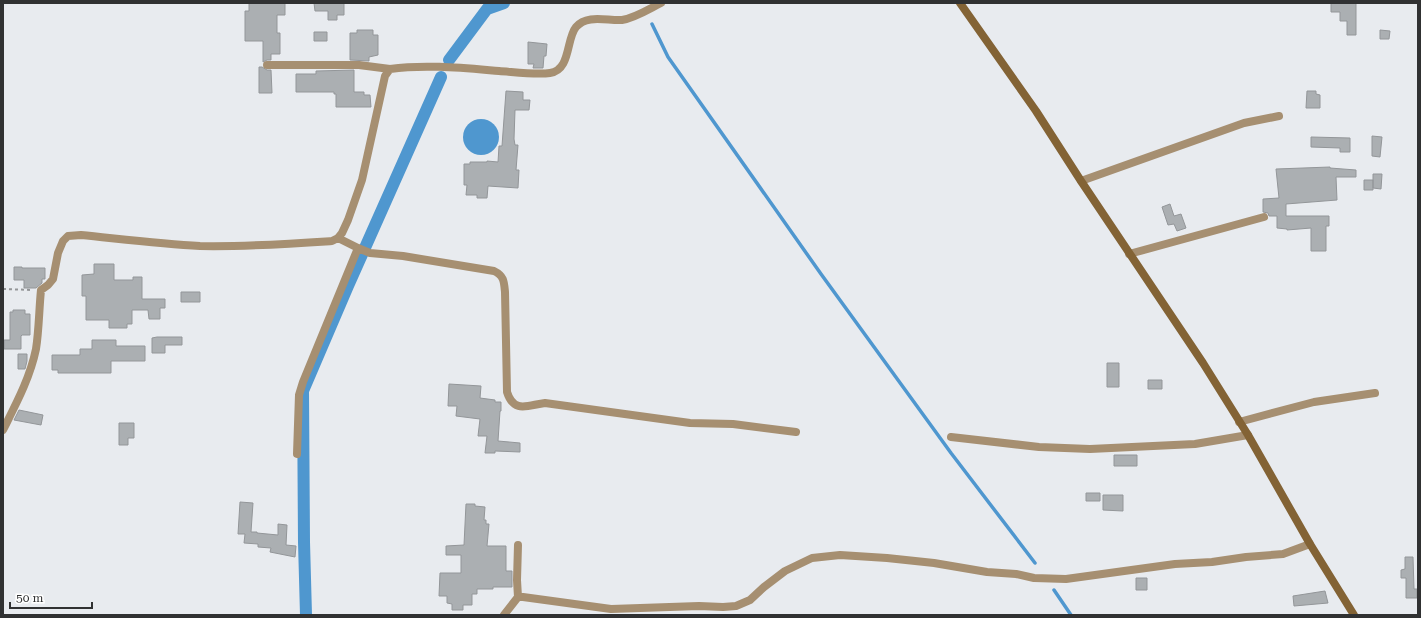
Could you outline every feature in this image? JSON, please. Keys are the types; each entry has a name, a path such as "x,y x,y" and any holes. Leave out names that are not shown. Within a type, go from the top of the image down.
{"street":[{"path":"267,64 359,65 390,69 460,68 551,73 558,70 564,63 575,28 583,22 594,19 622,20 661,3"},
{"path":"960,3 1036,111 1129,254 1203,363 1248,435 1310,544 1354,615"},
{"path":"3,430 19,399 29,374 36,349 41,290 53,279 58,252 63,241 68,236 81,235 201,246 248,246 332,241 338,238 348,220 362,180 385,76 390,69"},
{"path":"1081,181 1244,124 1279,116"},
{"path":"1129,254 1264,218"},
{"path":"338,238 359,249 370,252 411,257 501,274 504,281 505,292 507,392 509,398 515,404 523,407 545,402 690,423 733,424 796,432"},
{"path":"297,454 299,395 303,382 359,249"},
{"path":"1239,422 1314,402 1375,393"},
{"path":"951,437 1039,447 1090,449 1195,444 1248,435"},
{"path":"504,615 518,598 523,597 611,609 736,606 750,600 785,571 812,558 840,555 934,563 1034,578 1066,579 1175,564 1212,562 1246,557 1284,554 1310,544"},
{"path":"518,545 518,598"}],"path":[{"path":"3,289 41,290"}],"water":[{"path":"485,119 494,124 498,130 498,144 494,150 485,155 477,155 468,150 464,144 463,133 468,124 474,120"}],"building":[{"path":"249,3 285,3 285,15 277,15 277,33 280,33 280,54 271,54 271,60 263,62 263,41 245,41 245,11 249,11"},
{"path":"314,3 344,3 344,15 337,15 337,20 328,20 328,11 315,11"},
{"path":"1331,3 1356,3 1356,35 1347,35 1347,21 1340,21 1340,12 1331,12"},
{"path":"357,30 373,30 373,35 378,35 378,55 369,57 369,61 350,60 350,33 357,33"},
{"path":"1380,30 1390,31 1389,39 1380,39"},
{"path":"314,32 327,32 327,41 314,41"},
{"path":"528,42 547,44 543,68 533,68 534,64 528,64"},
{"path":"259,67 271,70 272,93 259,93"},
{"path":"354,70 354,92 364,92 364,95 370,95 371,107 336,107 336,94 334,94 334,92 296,92 296,74 316,74 316,71"},
{"path":"506,91 523,92 523,100 530,100 529,110 515,110 514,139 515,145 518,145 516,170 519,170 518,188 488,186 487,198 477,198 477,195 466,195 467,185 464,185 464,164 470,164 470,162 487,161 498,162 499,146 502,146"},
{"path":"1307,91 1316,91 1316,94 1320,95 1320,108 1306,108"},
{"path":"1372,136 1382,137 1380,157 1372,156"},
{"path":"1311,137 1350,138 1350,152 1340,152 1340,148 1311,147"},
{"path":"1330,167 1356,170 1356,177 1336,177 1337,200 1286,204 1286,216 1329,216 1329,226 1326,226 1326,251 1311,251 1311,228 1287,230 1277,228 1277,216 1269,216 1268,213 1263,212 1263,199 1279,198 1276,169"},
{"path":"1373,174 1382,174 1381,189 1373,188"},
{"path":"1364,180 1373,180 1373,190 1364,190"},
{"path":"1170,204 1174,216 1181,214 1186,228 1177,231 1174,224 1168,225 1162,207"},
{"path":"94,264 114,264 114,280 133,280 133,277 142,277 142,299 165,299 165,308 160,308 160,319 149,319 148,310 132,310 132,324 127,324 127,328 109,328 109,320 86,320 86,296 82,296 82,275 94,274"},
{"path":"14,267 45,268 45,279 42,279 42,283 36,288 24,288 24,280 14,280"},
{"path":"181,292 200,292 200,302 181,302"},
{"path":"13,310 25,310 25,314 30,314 30,335 21,336 21,349 4,349 4,340 10,340 10,312 13,312"},
{"path":"182,337 182,345 165,345 165,353 152,353 152,338"},
{"path":"92,340 116,340 116,346 145,346 145,361 111,361 111,373 58,373 58,370 52,370 52,355 80,355 80,349 92,349"},
{"path":"18,354 27,354 25,369 18,369"},
{"path":"1107,363 1119,363 1119,387 1107,387"},
{"path":"1148,380 1162,380 1162,389 1148,389"},
{"path":"449,384 481,386 480,398 501,402 498,441 520,443 520,452 495,451 495,453 485,453 487,436 478,436 480,419 456,416 457,406 448,406"},
{"path":"19,410 43,415 41,425 14,420"},
{"path":"119,423 134,423 134,438 128,438 128,445 119,445"},
{"path":"1114,455 1137,455 1137,466 1114,466"},
{"path":"1086,493 1100,493 1100,501 1086,501"},
{"path":"1103,495 1123,495 1123,511 1103,510"},
{"path":"240,502 253,503 251,532 278,535 278,524 287,525 286,545 296,546 295,557 270,552 271,548 258,547 258,544 244,543 245,534 238,534"},
{"path":"466,504 475,504 475,506 485,507 484,520 486,520 486,524 489,524 487,546 506,546 506,571 512,571 512,587 477,589 477,594 472,594 472,605 463,605 463,610 452,610 452,604 447,603 447,596 439,596 440,573 461,573 461,555 446,555 446,546 464,545"},
{"path":"1405,557 1413,557 1414,589 1417,589 1417,598 1406,598 1406,578 1401,578 1401,570 1405,569"},
{"path":"1136,578 1147,578 1147,590 1136,590"},
{"path":"1325,591 1328,603 1294,606 1293,596"}],"waterway":[{"path":"449,60 487,9 504,3"},
{"path":"652,24 668,57 821,274 951,453 1035,563"},
{"path":"306,615 303,391 441,77"},
{"path":"1054,590 1071,615"}]}
